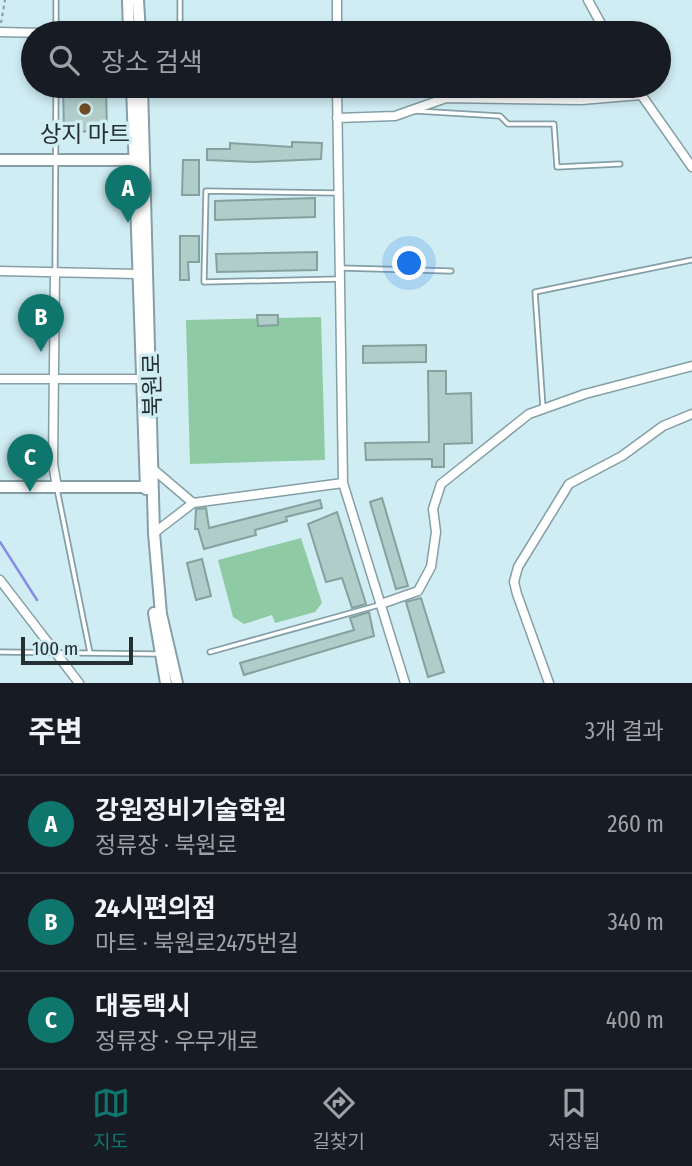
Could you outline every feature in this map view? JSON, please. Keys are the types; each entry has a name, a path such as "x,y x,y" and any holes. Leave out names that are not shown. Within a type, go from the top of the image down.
{"street":[{"path":"128,0 129,21"},
{"path":"138,0 139,21"},
{"path":"337,21 338,0"},
{"path":"588,0 599,21"},
{"path":"0,30 21,31"},
{"name":"북원로","path":"133,98 141,160 153,468 150,487 152,597 166,683"},
{"name":"북원로","path":"142,98 138,274 142,379 161,614 177,683"},
{"path":"337,98 336,193 342,483 405,683"},
{"path":"337,118 395,116 446,98 605,98"},
{"path":"643,98 692,167"},
{"path":"0,159 141,160"},
{"path":"0,271 138,274"},
{"path":"55,272 53,464 57,487"},
{"path":"381,604 418,591 425,579 434,550 436,532 433,509 441,484 498,442 529,414 692,366"},
{"path":"0,379 142,379"},
{"path":"549,683 517,594 514,582 518,567 569,484 622,456 663,426 692,414"},
{"path":"153,468 193,503"},
{"path":"154,533 193,503 342,483"},
{"path":"0,487 150,487"},
{"path":"0,580 79,683"}],"lane":[{"path":"56,0 56,21"},
{"path":"180,0 180,21"},
{"path":"55,272 56,98"},
{"path":"410,111 500,116 508,124 554,124 557,167 620,164"},
{"path":"336,193 206,191 204,282 339,279"},
{"path":"543,408 535,292 692,260"},
{"path":"338,267 451,271"},
{"path":"57,487 90,653"},
{"path":"210,652 381,604"},
{"path":"0,652 160,654"}],"path":[{"path":"0,30 5,0"}],"green space":[{"path":"321,317 325,460 190,464 186,320"},
{"path":"301,538 322,603 315,612 275,623 272,615 244,624 233,617 218,560"}],"building":[{"name":"상지 마트","path":"63,98 106,98 107,131 64,132"},
{"path":"292,142 322,143 321,159 253,162 207,160 207,149 230,149 230,143 292,147"},
{"path":"183,160 199,160 199,195 182,195"},
{"path":"315,198 315,217 215,220 215,201"},
{"path":"180,236 199,236 199,262 188,262 189,280 180,280"},
{"path":"317,252 317,270 217,272 216,254"},
{"path":"257,315 278,315 278,325 258,326"},
{"path":"426,345 426,362 363,363 363,346"},
{"path":"428,371 446,371 446,394 471,393 472,443 444,444 444,467 432,467 432,459 366,460 365,443 429,442"},
{"path":"382,498 408,586 396,589 370,502"},
{"path":"320,500 322,508 286,517 287,521 255,530 256,535 204,549 198,529 195,529 196,509 206,508 209,528"},
{"path":"337,512 366,604 352,608 342,578 326,582 308,524"},
{"path":"202,559 211,596 196,600 187,563"},
{"path":"421,598 444,672 428,677 406,602"},
{"path":"369,612 374,636 244,675 240,663 354,630 350,618"}],"waterway":[{"path":"0,542 37,600"}],"place":[{"name":"상지 마트","path":"85,109"},
{"name":"강원정비기술학원","path":"128,223"},
{"name":"24시편의점","path":"41,352"},
{"name":"대동택시","path":"30,492"}]}
